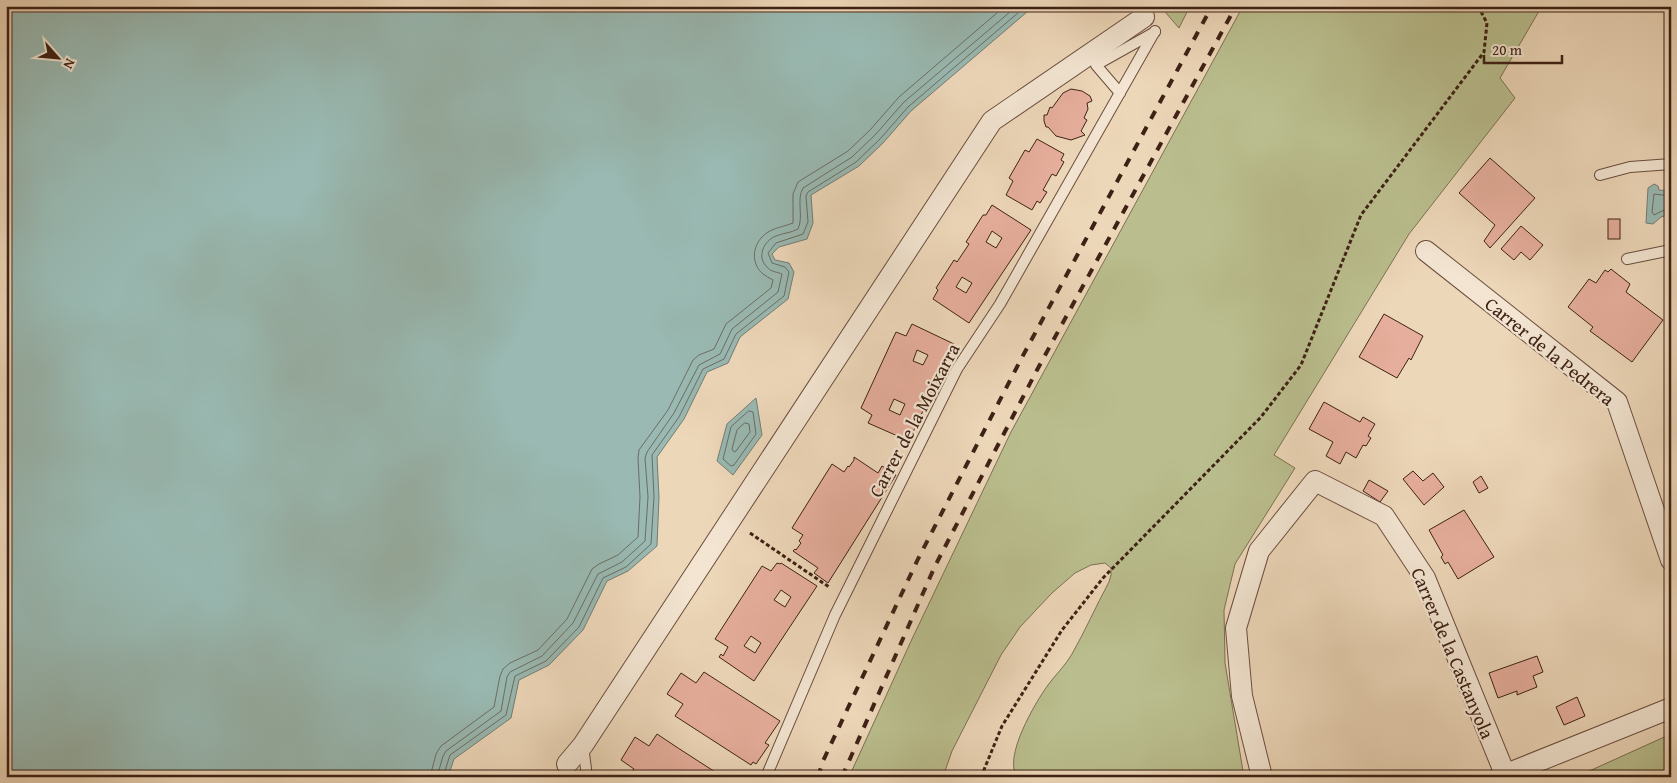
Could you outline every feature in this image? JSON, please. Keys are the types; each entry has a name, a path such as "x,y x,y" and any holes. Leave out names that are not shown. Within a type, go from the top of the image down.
{"street":[{"path":"567,764 583,744 992,121 1150,24"},
{"name":"Carrer de la Pedrera","path":"1426,251 1616,402 1671,560"},
{"name":"Carrer de la Castanyola","path":"1262,777 1242,696 1236,628 1259,551 1315,481 1384,516 1425,578 1502,776"},
{"path":"1502,776 1671,708"}],"lane":[{"path":"1120,93 1096,65 1150,24"},
{"name":"Carrer de la Moixarra","path":"766,777 835,615 957,369 1000,304 1120,93 1150,24"},
{"path":"1600,175 1630,167 1664,163 1671,164"},
{"path":"1627,259 1666,252 1671,256"},
{"path":"583,744 587,777"}],"path":[{"path":"981,777 1002,726 1062,630 1103,578 1262,417 1301,365 1361,215 1484,52 1488,24 1478,6"},
{"path":"731,520 825,584"}],"green space":[{"path":"1160,6 1190,6 1179,28"},
{"path":"1243,6 1542,6 1500,78 1515,98 1409,234 1274,455 1295,468 1235,564 1224,610 1225,663 1244,777 1017,777 1014,768 1014,757 1022,730 1042,693 1072,654 1109,582 1111,568 1105,563 1091,565 1075,573 1052,593 1020,627 1001,655 952,751 943,777 849,777 912,639 1011,432"},
{"path":"1671,734 1671,777 1576,777"}],"water":[{"path":"6,6 1034,6 911,111 883,143 859,166 811,195 813,223 807,239 779,247 772,254 775,260 789,263 794,272 788,299 740,337 728,363 707,372 684,419 657,457 659,497 657,546 628,571 607,581 583,630 549,665 519,680 511,718 454,759 448,777 6,777"},
{"path":"1654,184 1658,186 1659,190 1671,191 1671,214 1661,217 1653,224 1646,223 1648,188"},
{"path":"756,398 762,435 733,475 717,461 727,424"}],"building":[{"path":"1071,89 1082,91 1090,96 1092,101 1087,103 1088,109 1084,118 1087,120 1081,131 1085,135 1071,140 1056,136 1046,127 1044,115 1047,115 1050,107 1052,108 1063,93"},
{"path":"1037,139 1064,154 1061,160 1064,162 1056,176 1052,174 1043,190 1047,192 1040,203 1037,201 1032,210 1006,195 1013,181 1009,178 1025,150 1029,152"},
{"path":"1490,158 1535,198 1490,248 1484,241 1495,225 1459,193"},
{"path":"992,205 1031,230 969,323 933,299 938,290 936,288 954,260 957,262 969,244 966,242 983,215 986,215","holes":["992,231 1002,238 996,248 986,242","962,277 972,283 966,293 956,287"]},
{"path":"1608,219 1620,219 1620,239 1608,239"},
{"path":"1521,226 1543,245 1530,260 1521,252 1514,260 1501,249"},
{"path":"1611,269 1630,284 1626,292 1663,320 1632,362 1590,331 1593,327 1568,307 1589,279 1596,283 1605,270 1608,272"},
{"path":"1384,314 1423,336 1411,360 1409,358 1397,378 1359,357"},
{"path":"912,324 954,344 909,441 868,423 872,415 861,408 896,332 906,336","holes":["917,350 928,355 923,365 913,361","894,399 905,404 900,415 889,410"]},
{"path":"1324,402 1360,422 1363,417 1375,424 1368,436 1371,438 1366,446 1363,445 1356,458 1346,452 1340,464 1326,456 1333,442 1309,429"},
{"path":"854,457 878,473 882,466 896,475 828,583 814,573 818,568 793,551 801,543 799,541 803,535 792,528 832,464 844,472 854,460"},
{"path":"1413,471 1423,481 1433,473 1444,487 1424,505 1403,479"},
{"path":"1481,476 1488,488 1479,493 1473,482"},
{"path":"1369,480 1388,491 1380,502 1363,491"},
{"path":"1464,510 1494,557 1458,579 1448,562 1445,564 1441,557 1443,555 1429,530"},
{"path":"777,563 781,563 817,586 754,681 719,657 721,654 723,656 728,647 715,639 762,566 771,571","holes":["781,590 791,597 785,607 774,600","751,636 761,643 755,653 744,646"]},
{"path":"1537,656 1543,672 1533,676 1537,687 1517,695 1517,691 1498,698 1489,673"},
{"path":"704,672 780,721 765,743 769,745 756,764 753,762 751,765 675,716 683,704 667,694 681,673 696,683"},
{"path":"1577,697 1585,716 1564,725 1556,707"},
{"path":"657,734 723,777 629,777 634,769 621,760 635,737 649,746"}],"railway":[{"path":"818,777 823,761 918,559 1020,361 1212,6"},
{"path":"842,777 935,566 1037,370 1236,6"}]}
